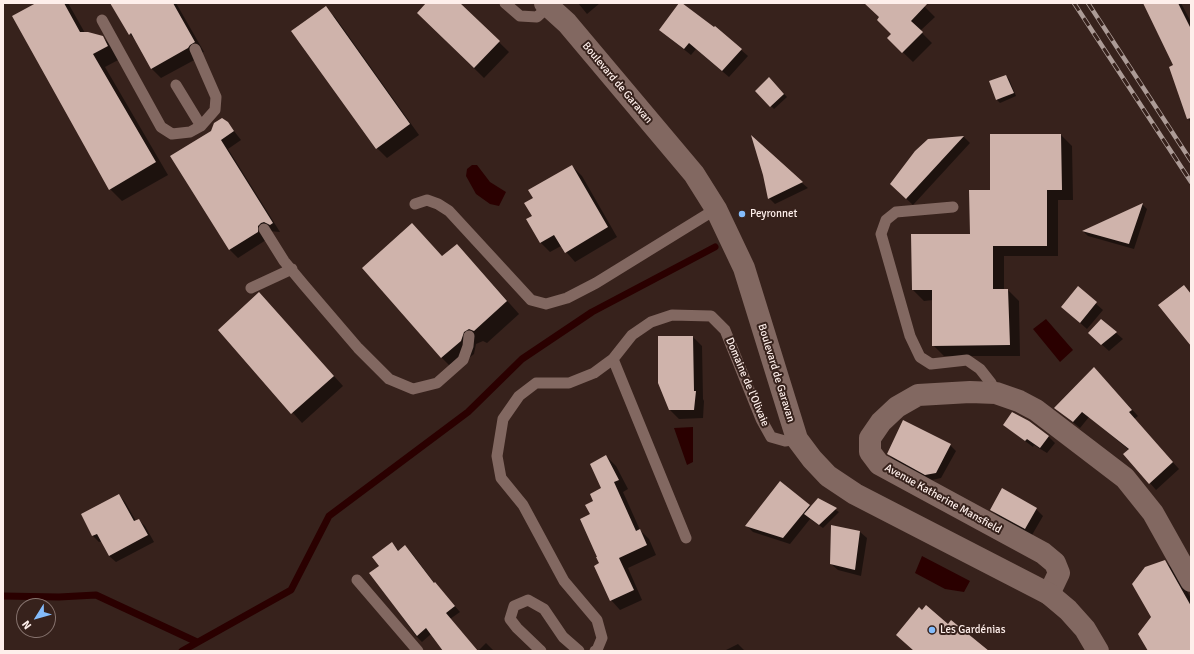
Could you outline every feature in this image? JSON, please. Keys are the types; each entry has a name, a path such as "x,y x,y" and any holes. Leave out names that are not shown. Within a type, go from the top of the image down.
{"street":[{"name":"Boulevard de Garavan","path":"547,5 567,23 694,174 716,209 744,268 797,438 812,459 828,476 855,494 1049,594 1068,610 1085,629 1098,651"},
{"name":"Avenue Katherine Mansfield","path":"1049,594 1059,573 1055,563 1043,553 879,464 870,452 870,438 881,422 897,407 918,395 970,392 996,393 1019,401 1036,410 1125,478 1153,513 1191,581"}],"lane":[{"path":"505,3 520,16 537,17 547,5"},
{"path":"102,20 162,127 172,134 190,132 201,126 215,110 216,97 195,49"},
{"path":"176,85 201,126"},
{"path":"415,204 427,200 438,204 449,211 531,300 546,304 567,298 596,283 716,209"},
{"path":"953,207 896,212 886,220 881,234 910,336 920,357 931,364 967,360 980,368 996,393"},
{"path":"264,229 292,270 358,348 389,379 413,388 437,382 463,360 468,346 469,336"},
{"path":"251,288 292,270"},
{"name":"Domaine de l'Olivaie","path":"595,651 597,650 602,638 597,620 564,581 523,505 501,478 497,456 503,419 519,396 536,383 568,383 594,373 612,359 632,335 651,322 672,315 711,316 725,330 760,420 771,437 785,441 797,438"},
{"path":"612,359 686,538"},
{"path":"357,580 418,651"},
{"path":"541,651 516,628 510,618 514,606 528,600 544,609 563,637 579,651"}],"shaded area":[{"path":"472,165 477,165 490,182 506,192 499,206 490,204 476,194 466,176 467,169"},
{"path":"1046,319 1073,350 1060,362 1033,329"},
{"path":"693,427 693,462 687,465 674,428"},
{"path":"922,556 970,581 964,592 945,589 915,573"}],"building":[{"path":"36,3 64,3 80,32 88,32 103,36 108,46 93,54 156,162 109,190 12,16"},
{"path":"110,3 173,3 195,42 188,48 151,69 131,33 129,35"},
{"path":"426,3 460,3 500,41 474,68 417,13"},
{"path":"679,3 682,3 714,27 715,26 742,49 722,71 689,43 684,49 659,30"},
{"path":"864,3 928,3 911,21 923,32 902,53 887,38 891,34 877,20 879,17"},
{"path":"1143,3 1178,3 1191,29 1191,118 1187,119 1169,67 1173,65"},
{"path":"326,6 410,124 376,149 291,31"},
{"path":"1006,75 1014,93 996,100 989,81"},
{"path":"769,77 784,94 770,107 755,91"},
{"path":"222,118 228,122 234,131 221,140 273,223 270,225 264,222 261,223 258,226 258,232 229,250 170,156 211,131 214,123"},
{"path":"990,134 1061,134 1062,190 1047,190 1047,246 993,246 993,289 1008,289 1010,345 932,346 932,290 912,290 911,234 970,234 969,190 990,190"},
{"path":"751,135 803,182 768,199 763,175"},
{"path":"964,136 906,199 890,184 915,151 928,139"},
{"path":"572,165 608,227 565,253 554,235 540,243 526,219 532,216 524,203 533,198 528,190"},
{"path":"1143,203 1129,244 1082,231"},
{"path":"412,223 442,256 457,244 507,301 474,331 469,329 464,332 461,341 441,358 362,268"},
{"path":"1184,285 1191,294 1191,346 1158,305"},
{"path":"1078,286 1097,302 1080,323 1061,307"},
{"path":"259,292 334,376 291,414 218,330"},
{"path":"1101,319 1117,332 1101,345 1088,333"},
{"path":"658,336 693,336 694,391 696,391 694,410 669,410 658,383"},
{"path":"1094,367 1132,410 1129,412 1173,462 1149,484 1123,454 1129,449 1082,412 1073,422 1054,408"},
{"path":"1012,412 1029,421 1049,436 1040,448 1027,439 1025,441 1003,425"},
{"path":"903,420 951,444 936,473 925,475 887,454"},
{"path":"606,455 619,480 614,482 636,531 640,529 647,545 619,558 634,590 610,601 594,566 599,563 580,519 590,514 585,505 593,501 590,494 601,488 590,464"},
{"path":"780,481 810,505 783,538 745,526"},
{"path":"1002,488 1037,508 1025,529 990,510"},
{"path":"119,494 134,521 139,519 148,535 109,556 97,534 92,536 81,514"},
{"path":"818,498 837,508 819,525 804,514"},
{"path":"831,525 860,531 855,570 830,564"},
{"path":"392,542 398,551 405,545 434,583 435,582 455,606 446,613 478,651 443,651 426,628 417,636 369,573 379,566 372,557"},
{"path":"1165,560 1191,606 1191,651 1148,651 1138,634 1151,617 1132,584 1145,567"},
{"name":"Les Gardénias","path":"926,605 948,624 951,620 989,651 914,651 896,635 919,607 922,610"}],"waterway":[{"path":"182,651 291,590 329,516 468,412 522,359 592,312 715,247"},
{"path":"3,596 59,597 96,595 197,642"}],"railway":[{"path":"1074,3 1191,182"},
{"path":"1088,3 1191,161"}],"place":[{"name":"Peyronnet","path":"742,214"},
{"name":"Les Gardénias","path":"932,630"}]}
